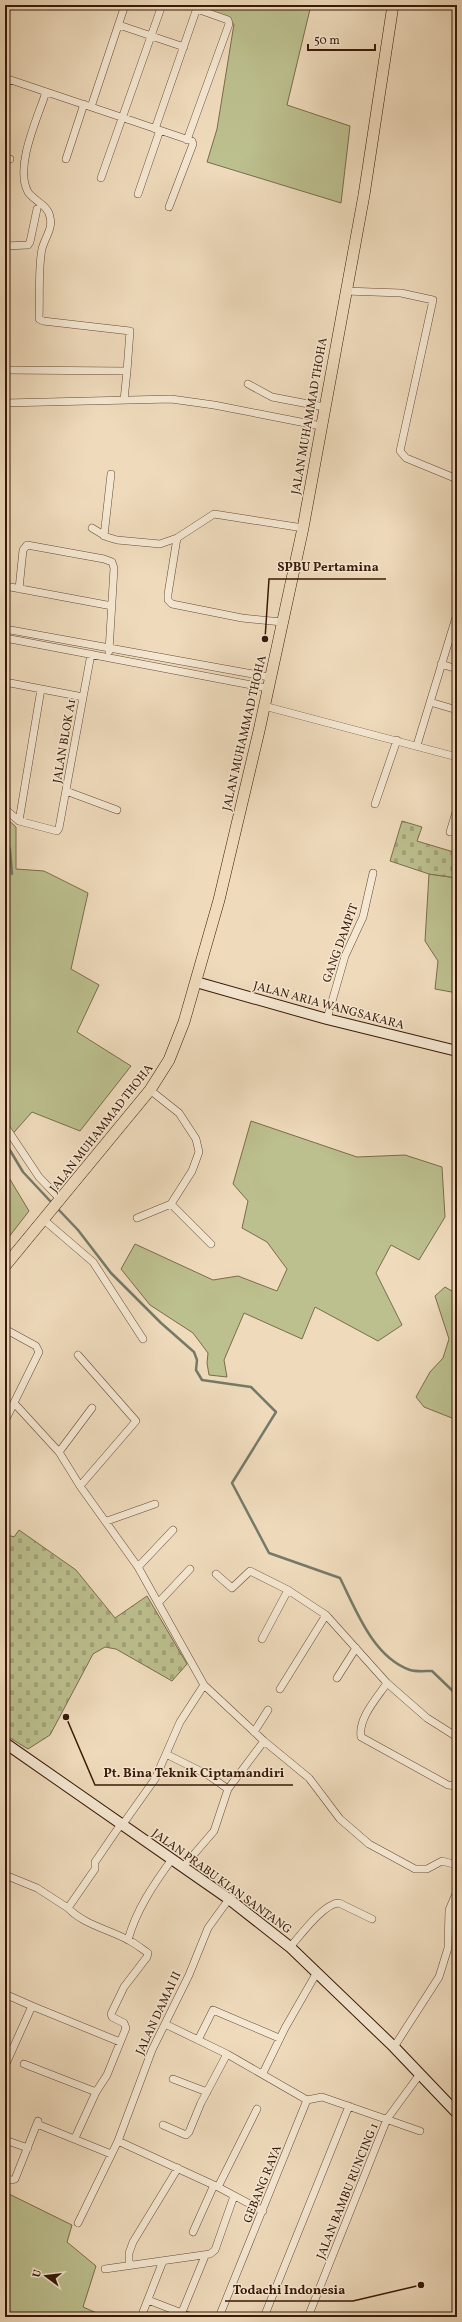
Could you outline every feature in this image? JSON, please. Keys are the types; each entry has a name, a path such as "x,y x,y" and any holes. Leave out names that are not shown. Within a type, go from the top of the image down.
{"main road":[{"name":"JALAN MUHAMMAD THOHA","path":"5,1266 150,1090 169,1060 184,1022 224,882 302,528 364,195 393,5"},
{"name":"JALAN ARIA WANGSAKARA","path":"196,982 327,1019 457,1051"},
{"name":"JALAN PRABU KIAN SANTANG","path":"5,1743 121,1826 172,1859 229,1899 290,1947 316,1974 394,2047 457,2113"}],"street":[{"path":"66,159 126,5"},
{"path":"101,178 124,118 162,5"},
{"path":"138,194 197,7 228,20 229,24 187,140"},
{"path":"118,25 184,47"},
{"path":"5,87 6,78 187,140 194,144 169,207"},
{"path":"46,92 24,162 26,186 29,193 48,211 50,217 51,227 42,249 40,319 129,330 124,400"},
{"path":"5,246 28,244 30,242 38,209"},
{"path":"345,291 402,293 433,300 400,451 406,458 457,478"},
{"path":"5,370 127,370"},
{"path":"248,384 272,397 324,407"},
{"path":"5,403 171,399 194,401 321,426"},
{"path":"104,536 111,474"},
{"path":"92,528 104,536 117,540 155,544 177,538 214,514 302,528"},
{"path":"177,538 168,594 168,600 172,604 242,618 282,622"},
{"path":"19,589 23,550 27,545 104,559 112,562 114,568 110,647 108,657"},
{"path":"5,586 112,606"},
{"path":"417,745 455,625 457,614"},
{"path":"5,629 110,647 268,682"},
{"path":"5,638 108,657 268,682"},
{"name":"JALAN BLOK A1","path":"19,821 57,831 60,824 91,654"},
{"path":"442,664 457,669"},
{"path":"5,682 83,696"},
{"path":"19,821 41,689"},
{"path":"430,702 457,710"},
{"path":"264,706 457,756"},
{"path":"375,804 397,740"},
{"path":"66,791 117,810"},
{"path":"5,809 19,821"},
{"path":"450,832 457,809"},
{"name":"GANG DAMPIT","path":"327,1019 345,956 363,917 373,873"},
{"path":"136,1218 171,1204 192,1171 199,1152 196,1139 179,1113 150,1090"},
{"path":"5,1126 39,1177 59,1202"},
{"path":"171,1204 211,1244"},
{"path":"45,1219 93,1262 143,1339"},
{"path":"5,1329 36,1346 38,1352 15,1404 5,1421"},
{"path":"78,1355 136,1421 80,1486"},
{"path":"15,1404 59,1452 80,1486 107,1520 159,1602 204,1685 264,1741 309,1778 340,1819 369,1844 415,1870 426,1870 442,1861 457,1865"},
{"path":"59,1452 92,1408"},
{"path":"107,1520 154,1504"},
{"path":"138,1567 173,1530"},
{"path":"159,1602 190,1569"},
{"path":"216,1574 232,1588 250,1571 288,1590 326,1616 387,1683 427,1718 457,1737"},
{"path":"262,1639 288,1590"},
{"path":"280,1689 326,1616"},
{"path":"336,1678 356,1648"},
{"path":"387,1683 365,1717 360,1728 361,1737 448,1785 457,1786"},
{"path":"68,1908 95,1869 95,1862 155,1779 180,1722 204,1685"},
{"path":"254,1732 268,1710"},
{"path":"182,1867 214,1831 228,1788 264,1741"},
{"path":"166,1754 208,1774 228,1788"},
{"path":"128,1940 149,1893 172,1859"},
{"path":"5,1875 37,1888 80,1917 128,1940 148,1953 147,1957 124,1987 111,2014 112,2017 126,2025 107,2075 96,2092 75,2138"},
{"path":"394,2047 439,1976 448,1948 449,1910 457,1891"},
{"name":"JALAN DAMAI II","path":"78,2223 118,2141 152,2050 188,1975 208,1928 229,1899"},
{"path":"290,1947 325,1908 333,1903 339,1903 372,1920"},
{"path":"263,2073 279,2038 316,1974"},
{"path":"7,1995 120,2042"},
{"path":"5,2066 32,2006"},
{"path":"198,2040 213,2010 279,2038"},
{"path":"165,2024 228,2054 307,2100 322,2097 420,2131"},
{"path":"162,2125 186,2134 228,2054"},
{"path":"24,2064 96,2092"},
{"path":"387,2119 420,2074"},
{"path":"173,2079 207,2092"},
{"name":"GEBANG RAYA","path":"220,2317 307,2100"},
{"path":"264,2317 349,2106"},
{"path":"193,2232 257,2109"},
{"name":"JALAN BAMBU RUNCING 1","path":"308,2317 387,2119"},
{"path":"5,2178 12,2180 15,2179 37,2123 111,2154"},
{"path":"5,2140 28,2148"},
{"path":"118,2141 216,2186 263,2211"},
{"path":"129,2265 129,2253 133,2242 178,2168"},
{"path":"105,2269 205,2256 215,2250 234,2196"},
{"path":"181,2315 205,2256"},
{"path":"142,2317 163,2261"},
{"path":"148,2300 181,2315 192,2317"}],"green space":[{"path":"214,5 311,5 287,105 350,126 341,203 207,162 217,129 234,24 210,15"},
{"path":"5,817 16,827 16,869 44,871 88,893 71,969 99,985 77,1032 131,1066 80,1131 32,1112 8,1139 5,1135"},
{"path":"402,821 422,827 417,841 457,853 457,878 429,874 390,861"},
{"path":"429,874 457,878 457,993 435,989 438,961 425,941"},
{"path":"251,1121 357,1157 405,1155 442,1167 445,1217 419,1260 391,1245 376,1273 402,1325 378,1341 315,1307 302,1339 244,1313 224,1360 227,1377 209,1375 207,1363 208,1353 193,1333 150,1305 121,1269 135,1244 213,1280 238,1276 277,1291 287,1269 267,1242 242,1228 248,1201 233,1184"},
{"path":"5,1171 29,1211 5,1242"},
{"path":"445,1287 457,1294 457,1420 424,1407 416,1397 430,1372 443,1358 449,1339 435,1296"},
{"path":"19,1530 76,1570 115,1618 147,1596 187,1664 172,1681 116,1649 105,1647 93,1654 50,1735 28,1749 5,1735 5,1534 14,1537"},
{"path":"5,2192 72,2225 67,2242 96,2266 83,2307 106,2317 5,2317"}],"waterway":[{"path":"5,835 10,850 12,874"},
{"path":"5,1142 23,1172 52,1203"},
{"path":"57,1208 78,1230 111,1273 161,1323 194,1352 197,1360 196,1370 202,1380 251,1387 276,1412 232,1483 269,1553 340,1578 359,1618 376,1644 386,1655 397,1664 410,1670 432,1671 457,1695"}],"place":[{"name":"SPBU Pertamina","path":"265,639"},
{"name":"Pt. Bina Teknik Ciptamandiri","path":"66,1717"},
{"name":"Todachi Indonesia","path":"421,2285"}]}
